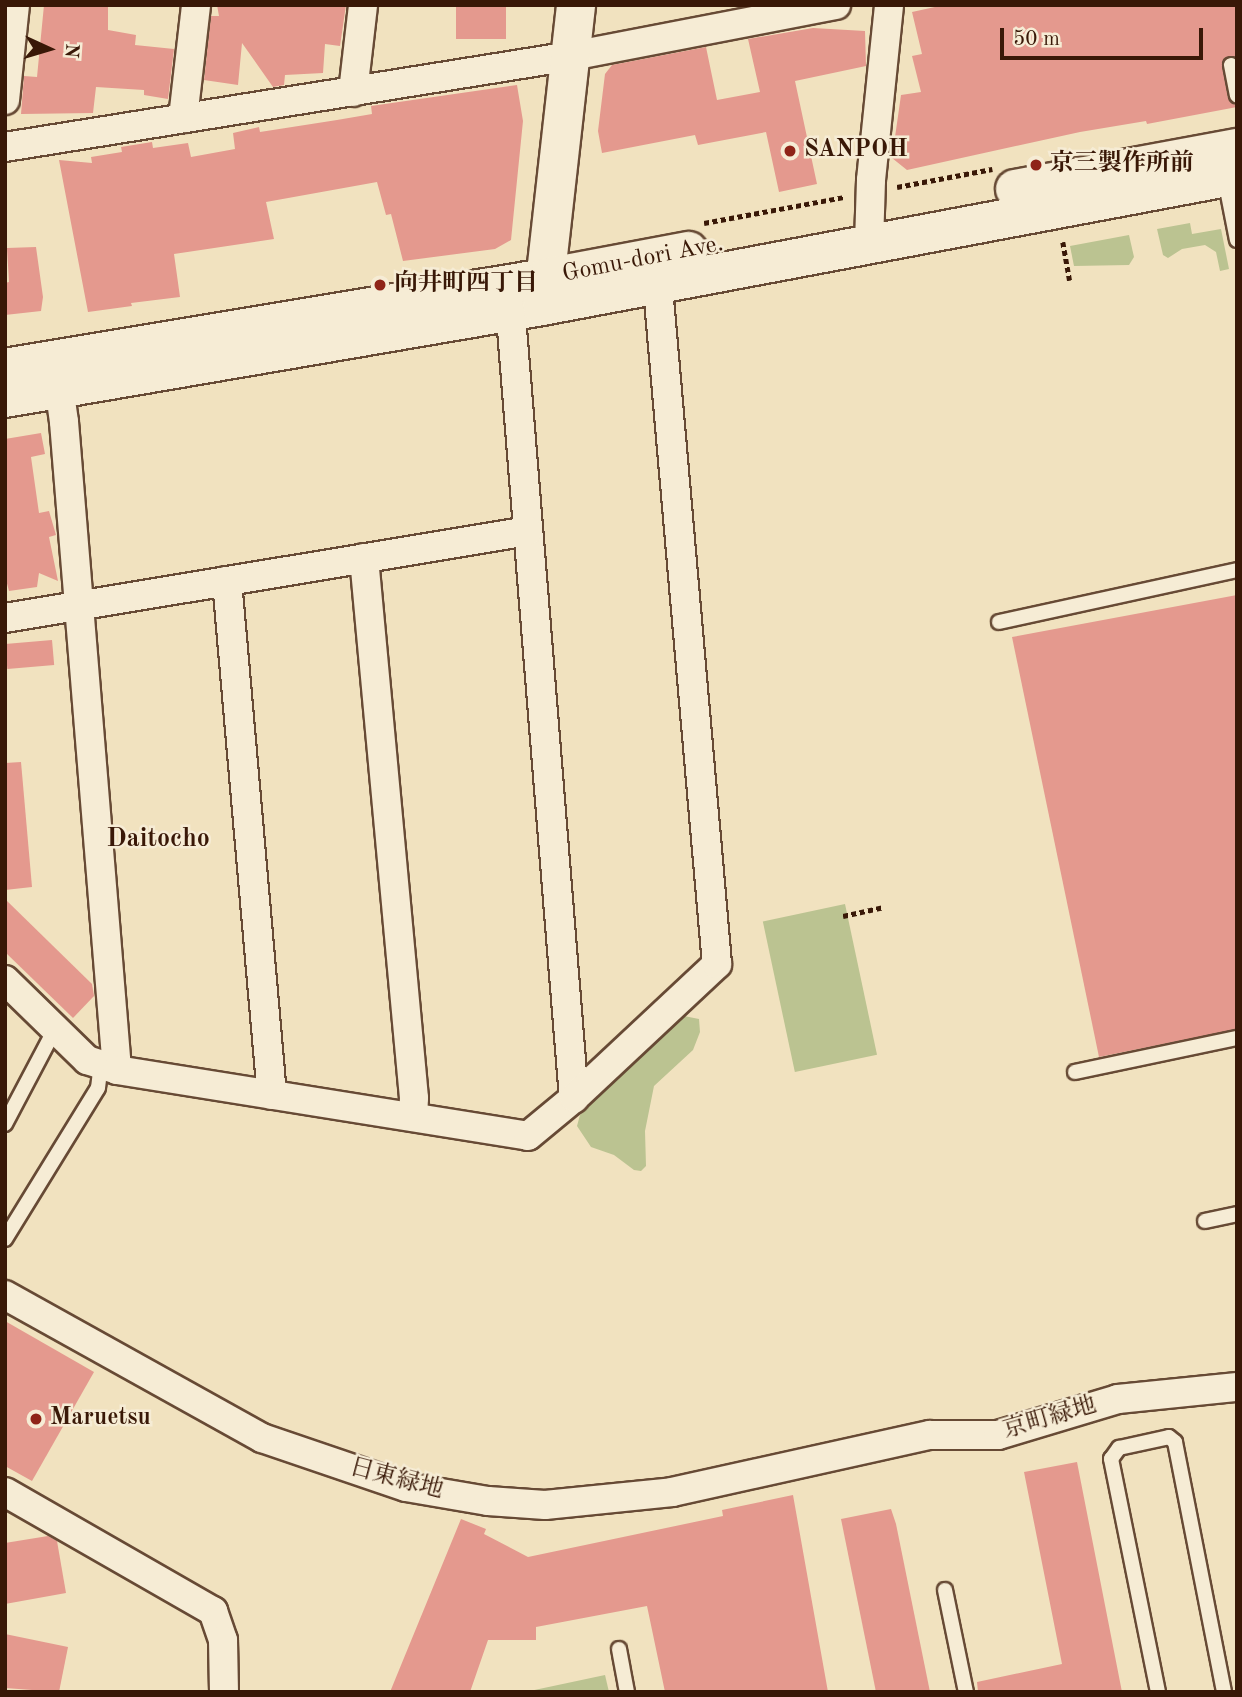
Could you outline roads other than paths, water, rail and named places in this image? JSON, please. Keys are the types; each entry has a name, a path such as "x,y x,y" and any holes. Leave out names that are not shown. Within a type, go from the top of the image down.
{"street":[{"path":"5,100 15,5"},
{"path":"183,118 196,5"},
{"path":"353,92 363,5"},
{"path":"574,1098 528,531 527,295 571,56 576,5"},
{"path":"5,147 571,56 739,15 836,5"},
{"path":"866,218 889,5"},
{"name":"Gomu-dori Ave.","path":"5,398 57,375 657,271 866,218 1233,167"},
{"path":"5,980 88,1059 109,1068 528,1136 574,1098 717,964 657,271"},
{"name":"Gomu-dori Ave.","path":"5,368 57,375"},
{"path":"57,375 64,422 109,1068"},
{"path":"5,618 528,531"},
{"path":"364,558 414,1098 413,1117"},
{"path":"227,581 272,1095"},
{"name":"日東緑地","path":"5,1294 262,1438 406,1487 488,1501 545,1505 672,1492 823,1460"},
{"name":"京町緑地","path":"823,1460 930,1435 998,1436 1118,1399 1237,1387"},
{"path":"5,1492 213,1611 223,1640 224,1692"}],"lane":[{"path":"1231,65 1237,95"},
{"path":"1233,167 1237,240"},
{"path":"999,622 1237,570"},
{"path":"5,1124 55,1029"},
{"path":"1074,1072 1237,1038"},
{"path":"5,1239 109,1068"},
{"path":"1205,1221 1237,1214"},
{"path":"1158,1692 1111,1459 1119,1448 1169,1437 1175,1442 1224,1692"},
{"path":"944,1590 967,1692"},
{"path":"619,1649 627,1692"}],"place":[{"name":"SANPOH","path":"790,151"},
{"name":"京三製作所前","path":"1036,165"},
{"name":"向井町四丁目","path":"380,285"},
{"name":"Maruetsu","path":"36,1419"}],"district":[{"name":"Daitocho","path":"158,840"}]}
